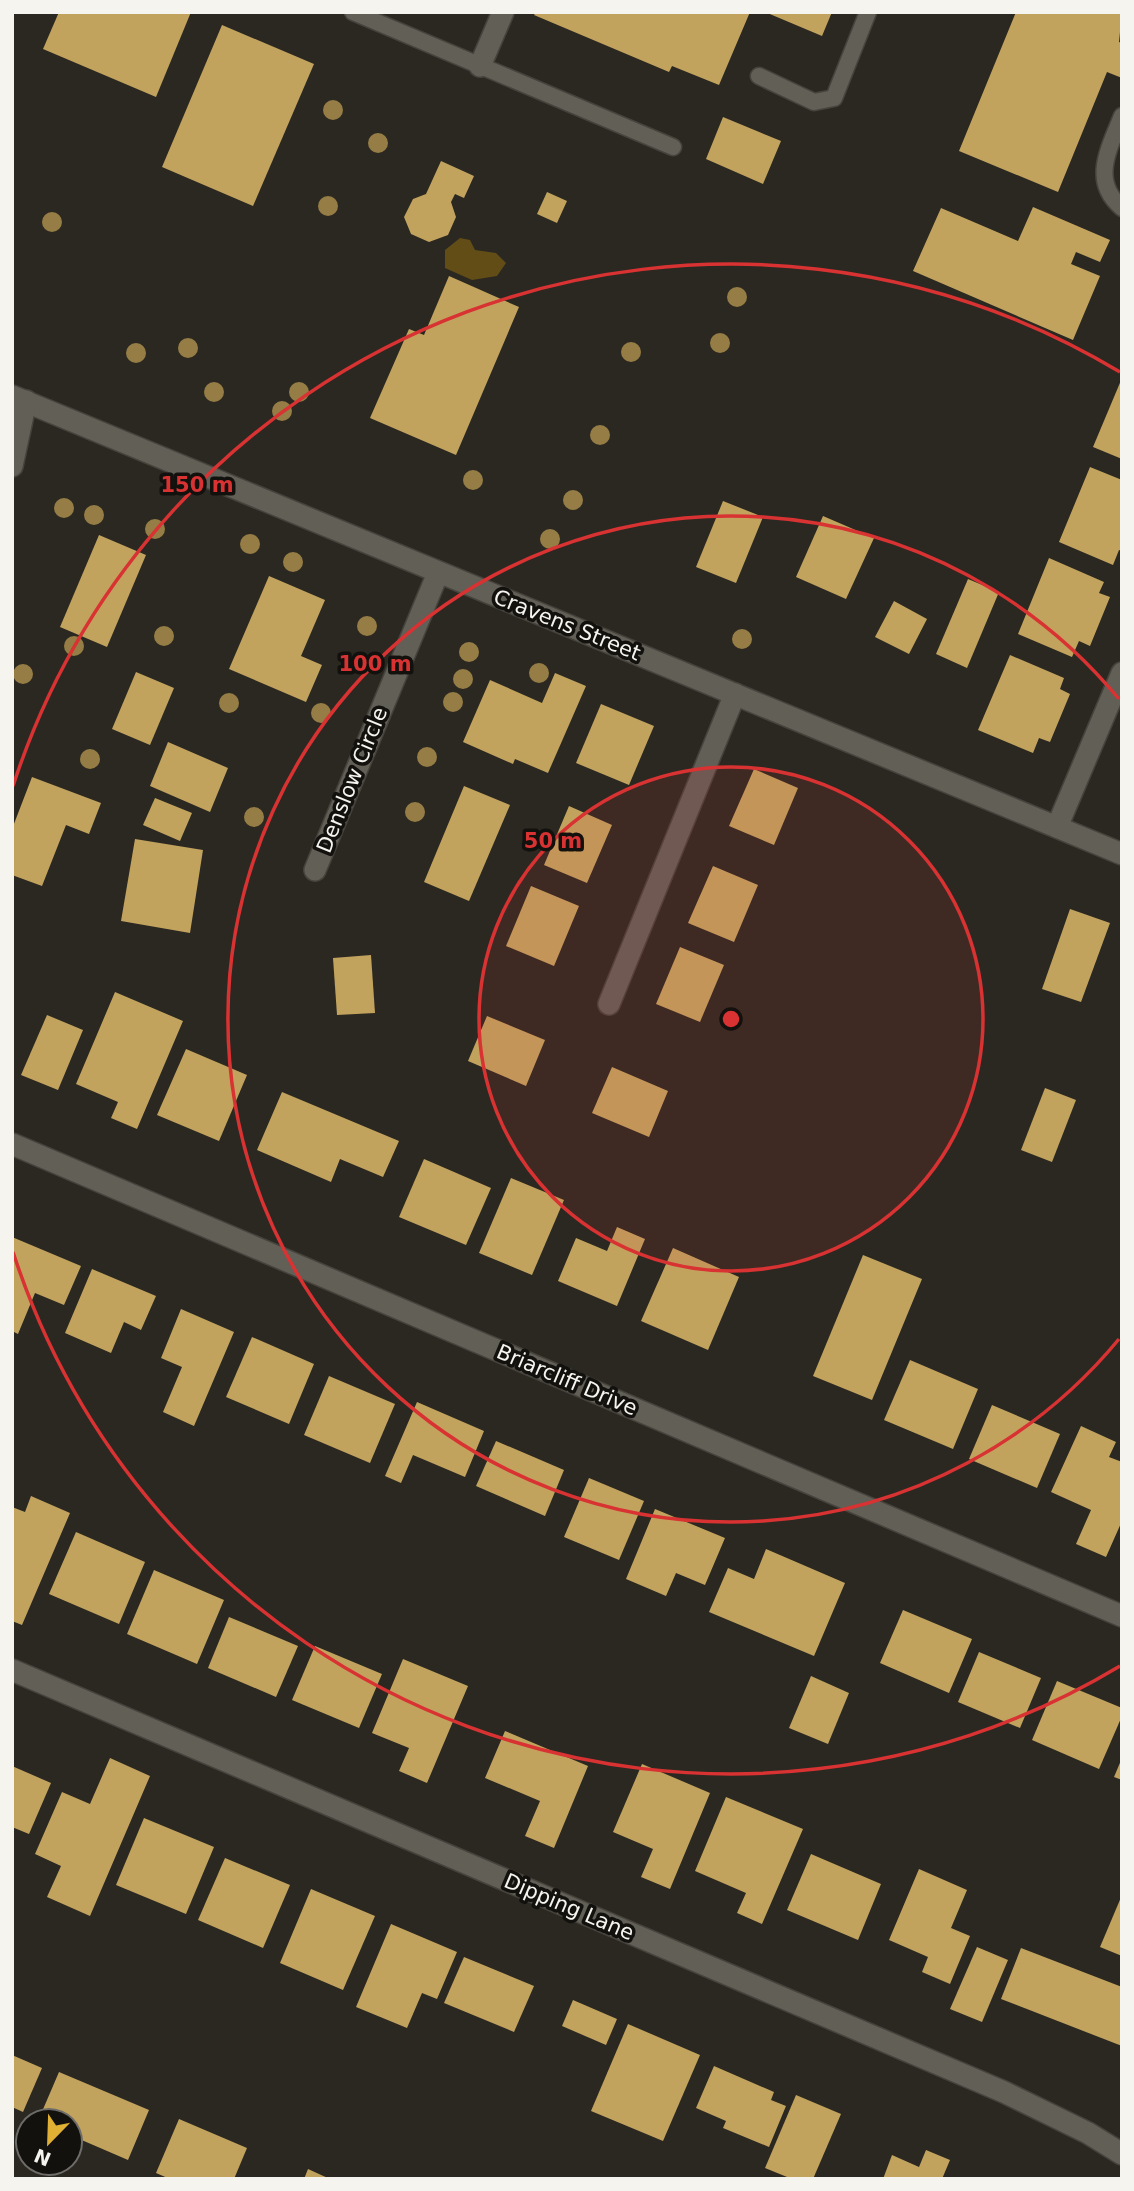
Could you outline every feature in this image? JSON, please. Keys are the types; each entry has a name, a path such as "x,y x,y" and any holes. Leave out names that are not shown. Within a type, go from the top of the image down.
{"street":[{"path":"480,66 503,12"},
{"path":"12,466 19,398"},
{"name":"Cravens Street","path":"19,398 1122,854"},
{"name":"Denslow Circle","path":"315,870 438,573"},
{"path":"1057,827 1122,673"},
{"path":"609,1004 735,694"},
{"name":"Briarcliff Drive","path":"12,1144 1122,1616"},
{"name":"Dipping Lane","path":"12,1670 1004,2092 1088,2133 1122,2154"}],"lane":[{"path":"353,12 673,147"},
{"path":"759,76 814,102 834,98 868,12"},
{"path":"1122,116 1102,168 1106,190 1122,208"}],"shaded area":[{"path":"460,238 470,240 475,250 496,253 506,263 497,276 472,280 445,268 445,250"}],"building":[{"path":"59,12 191,12 156,97 43,49"},
{"path":"536,12 750,12 719,85 672,66 669,72 534,15"},
{"path":"765,12 832,12 822,36"},
{"path":"1016,12 1122,12 1119,42 1122,43 1122,78 1107,72 1058,192 959,151"},
{"path":"222,25 314,64 253,206 162,167"},
{"path":"723,117 781,141 763,184 706,159"},
{"path":"441,161 474,176 464,198 455,194 451,202 456,217 448,235 429,242 411,234 404,217 413,199 426,194"},
{"path":"547,192 567,201 557,223 537,214"},
{"path":"1033,207 1110,240 1100,262 1076,252 1071,264 1100,276 1073,340 913,271 941,208 1018,241"},
{"path":"449,276 519,307 456,455 370,418 409,329 424,335"},
{"path":"1122,378 1122,459 1093,447"},
{"path":"1090,467 1122,480 1122,551 1119,550 1113,565 1059,542"},
{"path":"723,501 763,517 736,583 696,567"},
{"path":"823,516 874,538 846,599 796,577"},
{"path":"99,535 146,555 107,647 60,627"},
{"path":"1049,558 1104,582 1099,593 1110,597 1090,646 1079,641 1072,657 1018,634"},
{"path":"269,576 325,600 301,656 322,665 306,702 229,669"},
{"path":"968,579 999,592 967,668 936,654"},
{"path":"894,601 927,619 909,654 875,637"},
{"path":"1010,655 1064,678 1060,689 1070,694 1050,742 1039,738 1033,753 978,730"},
{"path":"136,672 174,688 150,745 112,729"},
{"path":"555,673 586,686 548,773 515,759 513,764 463,742 490,680 542,703"},
{"path":"601,704 654,726 629,785 576,763"},
{"path":"168,742 228,768 210,812 150,786"},
{"path":"754,769 798,788 774,845 729,826"},
{"path":"32,777 101,803 89,834 66,825 42,886 12,875 12,829"},
{"path":"464,786 510,805 469,901 424,882"},
{"path":"155,798 192,813 180,841 143,825"},
{"path":"569,806 612,825 587,883 544,865"},
{"path":"135,839 203,850 190,933 121,921"},
{"path":"713,866 758,885 734,942 688,923"},
{"path":"531,886 579,906 554,966 506,946"},
{"path":"1070,909 1110,923 1081,1002 1042,989"},
{"path":"680,947 724,965 700,1022 656,1004"},
{"path":"371,955 375,1013 337,1015 333,958"},
{"path":"115,992 183,1021 137,1129 111,1118 118,1102 76,1084"},
{"path":"47,1015 83,1030 58,1090 21,1075"},
{"path":"487,1016 545,1040 526,1086 468,1061"},
{"path":"186,1049 247,1075 219,1141 157,1115"},
{"path":"612,1067 668,1091 649,1137 592,1113"},
{"path":"1045,1088 1076,1100 1052,1162 1021,1150"},
{"path":"282,1092 399,1141 383,1177 340,1159 331,1182 257,1150"},
{"path":"424,1159 491,1188 466,1245 399,1217"},
{"path":"511,1178 564,1200 532,1275 479,1253"},
{"path":"617,1227 645,1239 617,1306 558,1281 576,1238 607,1251"},
{"path":"12,1237 81,1266 64,1305 35,1293 18,1334 12,1331"},
{"path":"673,1248 739,1277 708,1350 641,1321"},
{"path":"863,1255 922,1279 872,1400 813,1376"},
{"path":"92,1269 156,1296 141,1330 124,1322 111,1353 65,1333"},
{"path":"181,1309 234,1332 194,1426 163,1412 182,1367 161,1358"},
{"path":"252,1337 314,1364 289,1424 226,1397"},
{"path":"910,1360 978,1389 953,1449 884,1420"},
{"path":"329,1376 395,1404 370,1463 304,1435"},
{"path":"417,1402 484,1431 465,1477 413,1455 401,1483 385,1476"},
{"path":"992,1405 1060,1434 1037,1488 969,1459"},
{"path":"1081,1426 1116,1442 1109,1457 1122,1462 1122,1521 1106,1557 1076,1544 1091,1510 1051,1492"},
{"path":"496,1441 564,1470 545,1516 476,1486"},
{"path":"589,1478 644,1501 619,1560 564,1537"},
{"path":"31,1496 70,1513 22,1625 12,1621 12,1507 25,1512"},
{"path":"655,1509 725,1538 705,1585 676,1573 666,1596 626,1579"},
{"path":"76,1532 145,1562 119,1624 49,1594"},
{"path":"766,1549 845,1583 814,1656 709,1612 728,1568 754,1579"},
{"path":"154,1570 224,1600 197,1664 127,1634"},
{"path":"903,1610 972,1639 949,1693 880,1663"},
{"path":"229,1617 298,1646 276,1697 208,1668"},
{"path":"315,1646 382,1674 359,1728 292,1700"},
{"path":"979,1652 1041,1678 1020,1728 958,1702"},
{"path":"403,1659 468,1686 427,1783 399,1771 409,1748 372,1733"},
{"path":"811,1676 849,1693 828,1744 789,1728"},
{"path":"1057,1681 1122,1708 1122,1716 1099,1769 1032,1740"},
{"path":"505,1731 588,1766 554,1848 525,1836 540,1801 485,1778"},
{"path":"110,1758 150,1776 90,1916 47,1897 61,1866 35,1854 62,1792 90,1804"},
{"path":"1122,1758 1122,1780 1114,1777"},
{"path":"642,1764 710,1793 670,1889 641,1877 653,1849 613,1832"},
{"path":"12,1766 51,1783 29,1834 12,1827"},
{"path":"726,1797 803,1829 762,1924 737,1913 746,1893 695,1871"},
{"path":"144,1818 214,1847 186,1914 116,1885"},
{"path":"811,1854 881,1884 858,1940 787,1910"},
{"path":"225,1858 290,1885 263,1948 198,1920"},
{"path":"919,1869 967,1890 951,1928 970,1936 950,1984 922,1972 928,1957 889,1940"},
{"path":"311,1889 375,1916 343,1990 280,1963"},
{"path":"1122,1895 1122,1956 1100,1947"},
{"path":"391,1924 457,1952 437,1999 422,1993 407,2028 356,2007"},
{"path":"977,1947 1008,1960 982,2022 950,2009"},
{"path":"1021,1948 1122,1987 1122,2046 1001,1999"},
{"path":"464,1957 534,1986 514,2032 444,2003"},
{"path":"573,2000 617,2019 606,2045 562,2026"},
{"path":"628,2024 700,2055 663,2141 591,2111"},
{"path":"12,2055 42,2068 25,2107 12,2107"},
{"path":"714,2066 774,2092 771,2100 786,2106 769,2147 723,2128 726,2121 696,2108"},
{"path":"59,2072 149,2110 128,2160 84,2141 84,2107 44,2107"},
{"path":"796,2095 841,2114 813,2179 792,2179 765,2168"},
{"path":"179,2119 247,2148 234,2179 170,2179 156,2173"},
{"path":"926,2150 950,2160 942,2179 883,2179 892,2155 919,2167"},
{"path":"308,2169 330,2179 304,2179"}]}
